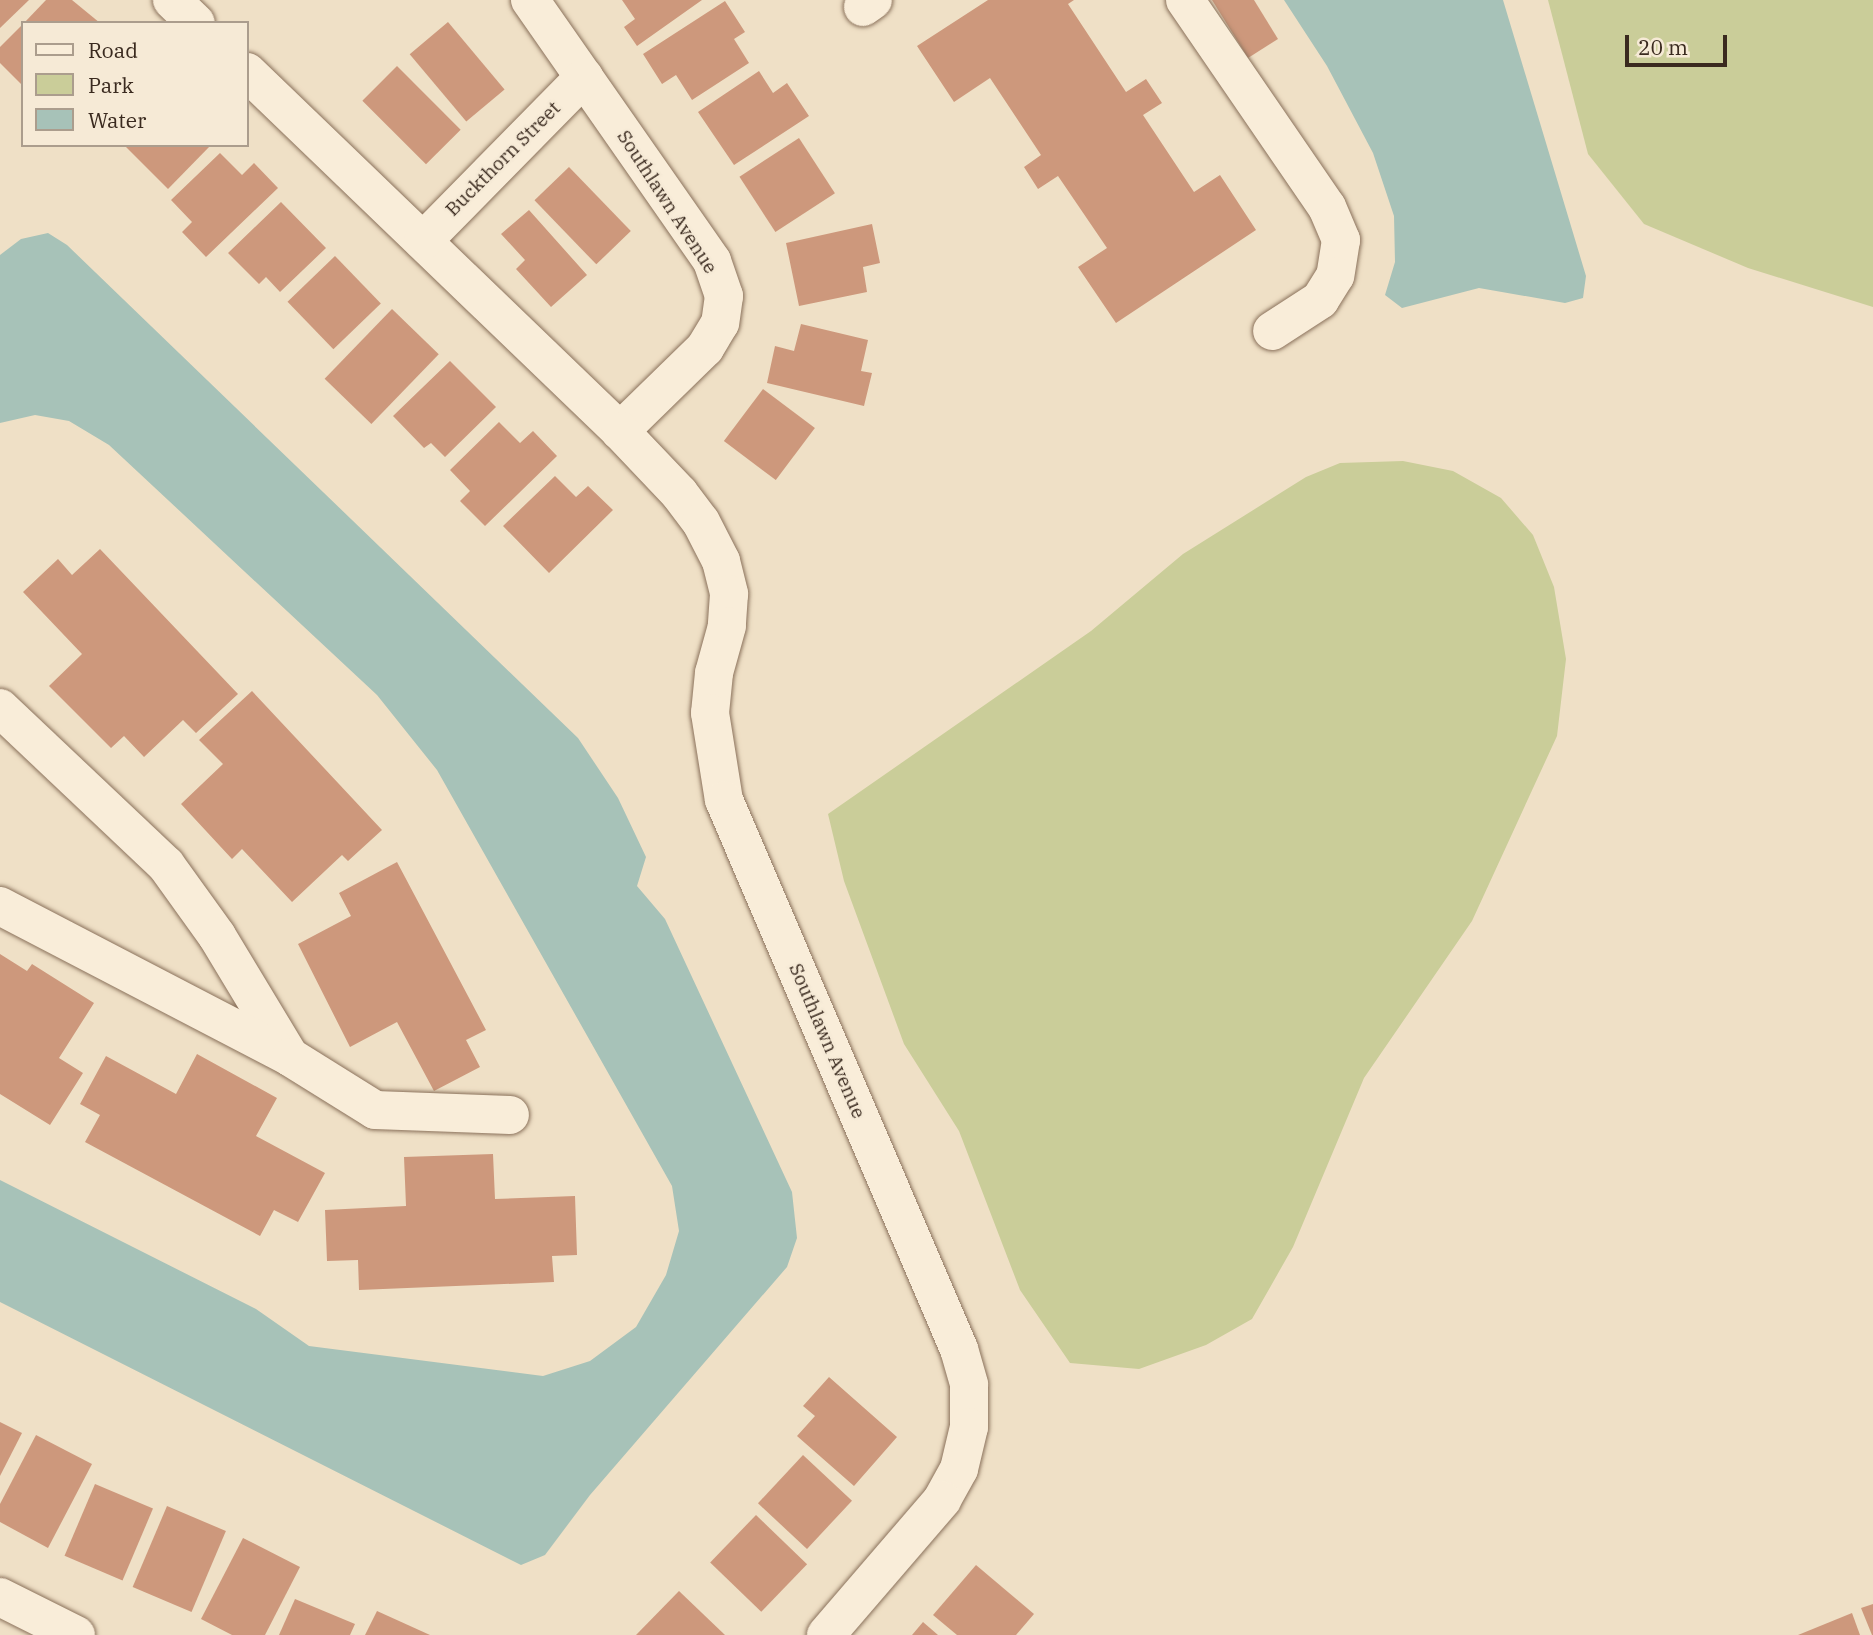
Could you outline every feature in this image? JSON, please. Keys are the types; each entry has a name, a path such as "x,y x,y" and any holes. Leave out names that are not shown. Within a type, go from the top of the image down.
{"street":[{"path":"173,0 194,21"},
{"name":"Southlawn Avenue","path":"530,0 712,261 724,296 720,323 705,348 620,431"},
{"path":"1185,0 1327,207 1341,240 1335,276 1320,300 1272,331"},
{"name":"Southlawn Avenue","path":"248,73 620,431 679,493 701,522 721,561 729,594 727,626 713,673 710,713 724,800 959,1349 970,1385 969,1427 959,1469 942,1500 826,1635"},
{"name":"Buckthorn Street","path":"422,241 584,77"},
{"path":"0,708 166,865 217,936 290,1057"},
{"path":"0,906 290,1057 375,1110 510,1115"},
{"path":"0,1597 76,1635"}],"green space":[{"path":"1548,0 1873,0 1873,307 1748,268 1644,224 1588,154"},
{"path":"1403,461 1453,471 1501,498 1533,535 1554,587 1566,659 1557,736 1472,921 1364,1078 1293,1247 1252,1319 1206,1345 1139,1369 1070,1363 1020,1290 959,1131 904,1044 844,881 828,814 1091,631 1183,554 1306,477 1340,463"}],"water":[{"path":"1284,0 1503,0 1586,276 1583,298 1565,303 1479,288 1402,308 1385,295 1395,262 1394,216 1373,153 1327,66"},
{"path":"48,233 67,245 578,738 618,798 646,857 637,886 665,919 792,1192 797,1238 787,1267 590,1495 545,1555 521,1565 0,1302 0,1180 256,1309 309,1346 543,1376 590,1361 636,1327 666,1275 679,1231 672,1186 437,770 377,695 109,445 69,421 35,415 0,423 0,255 21,239"}],"building":[{"path":"0,0 29,0 0,28"},
{"path":"46,0 72,0 98,21 26,21"},
{"path":"622,0 702,0 637,46 624,27 635,19"},
{"path":"988,0 1074,0 1068,4 1126,92 1146,79 1162,103 1143,115 1194,192 1220,175 1256,230 1116,323 1078,267 1107,248 1058,176 1038,189 1024,167 1041,155 990,78 954,102 917,46"},
{"path":"1212,0 1254,0 1278,39 1248,58"},
{"path":"725,1 745,32 734,39 749,63 692,100 676,75 662,84 643,54"},
{"path":"448,22 505,89 466,122 410,54"},
{"path":"21,26 21,84 0,63 0,47"},
{"path":"397,66 461,130 426,164 362,101"},
{"path":"759,71 773,93 787,83 809,116 734,165 698,112"},
{"path":"799,138 835,193 775,232 739,177"},
{"path":"126,147 209,147 168,189"},
{"path":"220,153 242,175 254,163 278,188 206,257 182,232 192,222 171,200"},
{"path":"569,167 631,231 596,264 534,200"},
{"path":"281,202 326,248 280,292 266,277 259,284 228,253"},
{"path":"529,210 587,275 551,307 516,269 525,260 501,234"},
{"path":"872,224 880,263 863,267 867,292 799,306 786,243"},
{"path":"335,256 381,303 333,349 288,302"},
{"path":"392,309 439,354 371,424 325,379"},
{"path":"801,324 868,340 861,371 872,373 864,406 767,383 775,346 794,351"},
{"path":"450,361 496,407 445,457 431,443 424,448 393,416"},
{"path":"763,389 815,428 776,480 724,441"},
{"path":"499,422 520,443 533,431 557,456 485,526 460,501 470,491 450,470"},
{"path":"555,476 576,497 588,486 613,510 549,573 503,526"},
{"path":"100,549 238,694 196,733 183,720 144,757 124,736 111,748 49,686 82,654 23,592 58,559 72,575"},
{"path":"252,691 382,830 348,861 342,855 292,902 242,849 232,859 181,804 223,764 199,740"},
{"path":"397,862 486,1030 466,1040 480,1067 434,1091 397,1022 350,1047 298,944 351,916 339,893"},
{"path":"0,954 27,971 32,964 94,1003 59,1058 83,1073 50,1125 0,1094"},
{"path":"197,1054 277,1098 256,1136 325,1173 298,1222 274,1210 260,1236 85,1142 100,1115 80,1104 106,1056 176,1094"},
{"path":"493,1154 495,1199 575,1196 577,1255 552,1256 554,1282 359,1290 358,1260 327,1261 325,1210 406,1206 404,1157"},
{"path":"829,1377 897,1437 854,1486 797,1436 815,1416 803,1406"},
{"path":"0,1422 22,1433 0,1476"},
{"path":"36,1435 92,1464 48,1548 0,1522 0,1504"},
{"path":"803,1455 852,1501 807,1549 758,1503"},
{"path":"95,1484 153,1509 123,1580 65,1556"},
{"path":"167,1506 226,1531 192,1612 133,1587"},
{"path":"756,1515 807,1564 761,1612 710,1562"},
{"path":"243,1538 300,1567 265,1635 232,1635 201,1619"},
{"path":"976,1565 1034,1614 1016,1635 957,1635 933,1615"},
{"path":"679,1591 725,1635 636,1635"},
{"path":"295,1599 355,1624 350,1635 279,1635"},
{"path":"1873,1604 1873,1635 1872,1635 1861,1608"},
{"path":"377,1611 430,1635 365,1635"},
{"path":"1852,1613 1860,1635 1798,1635"},
{"path":"923,1622 938,1635 912,1635"}]}
